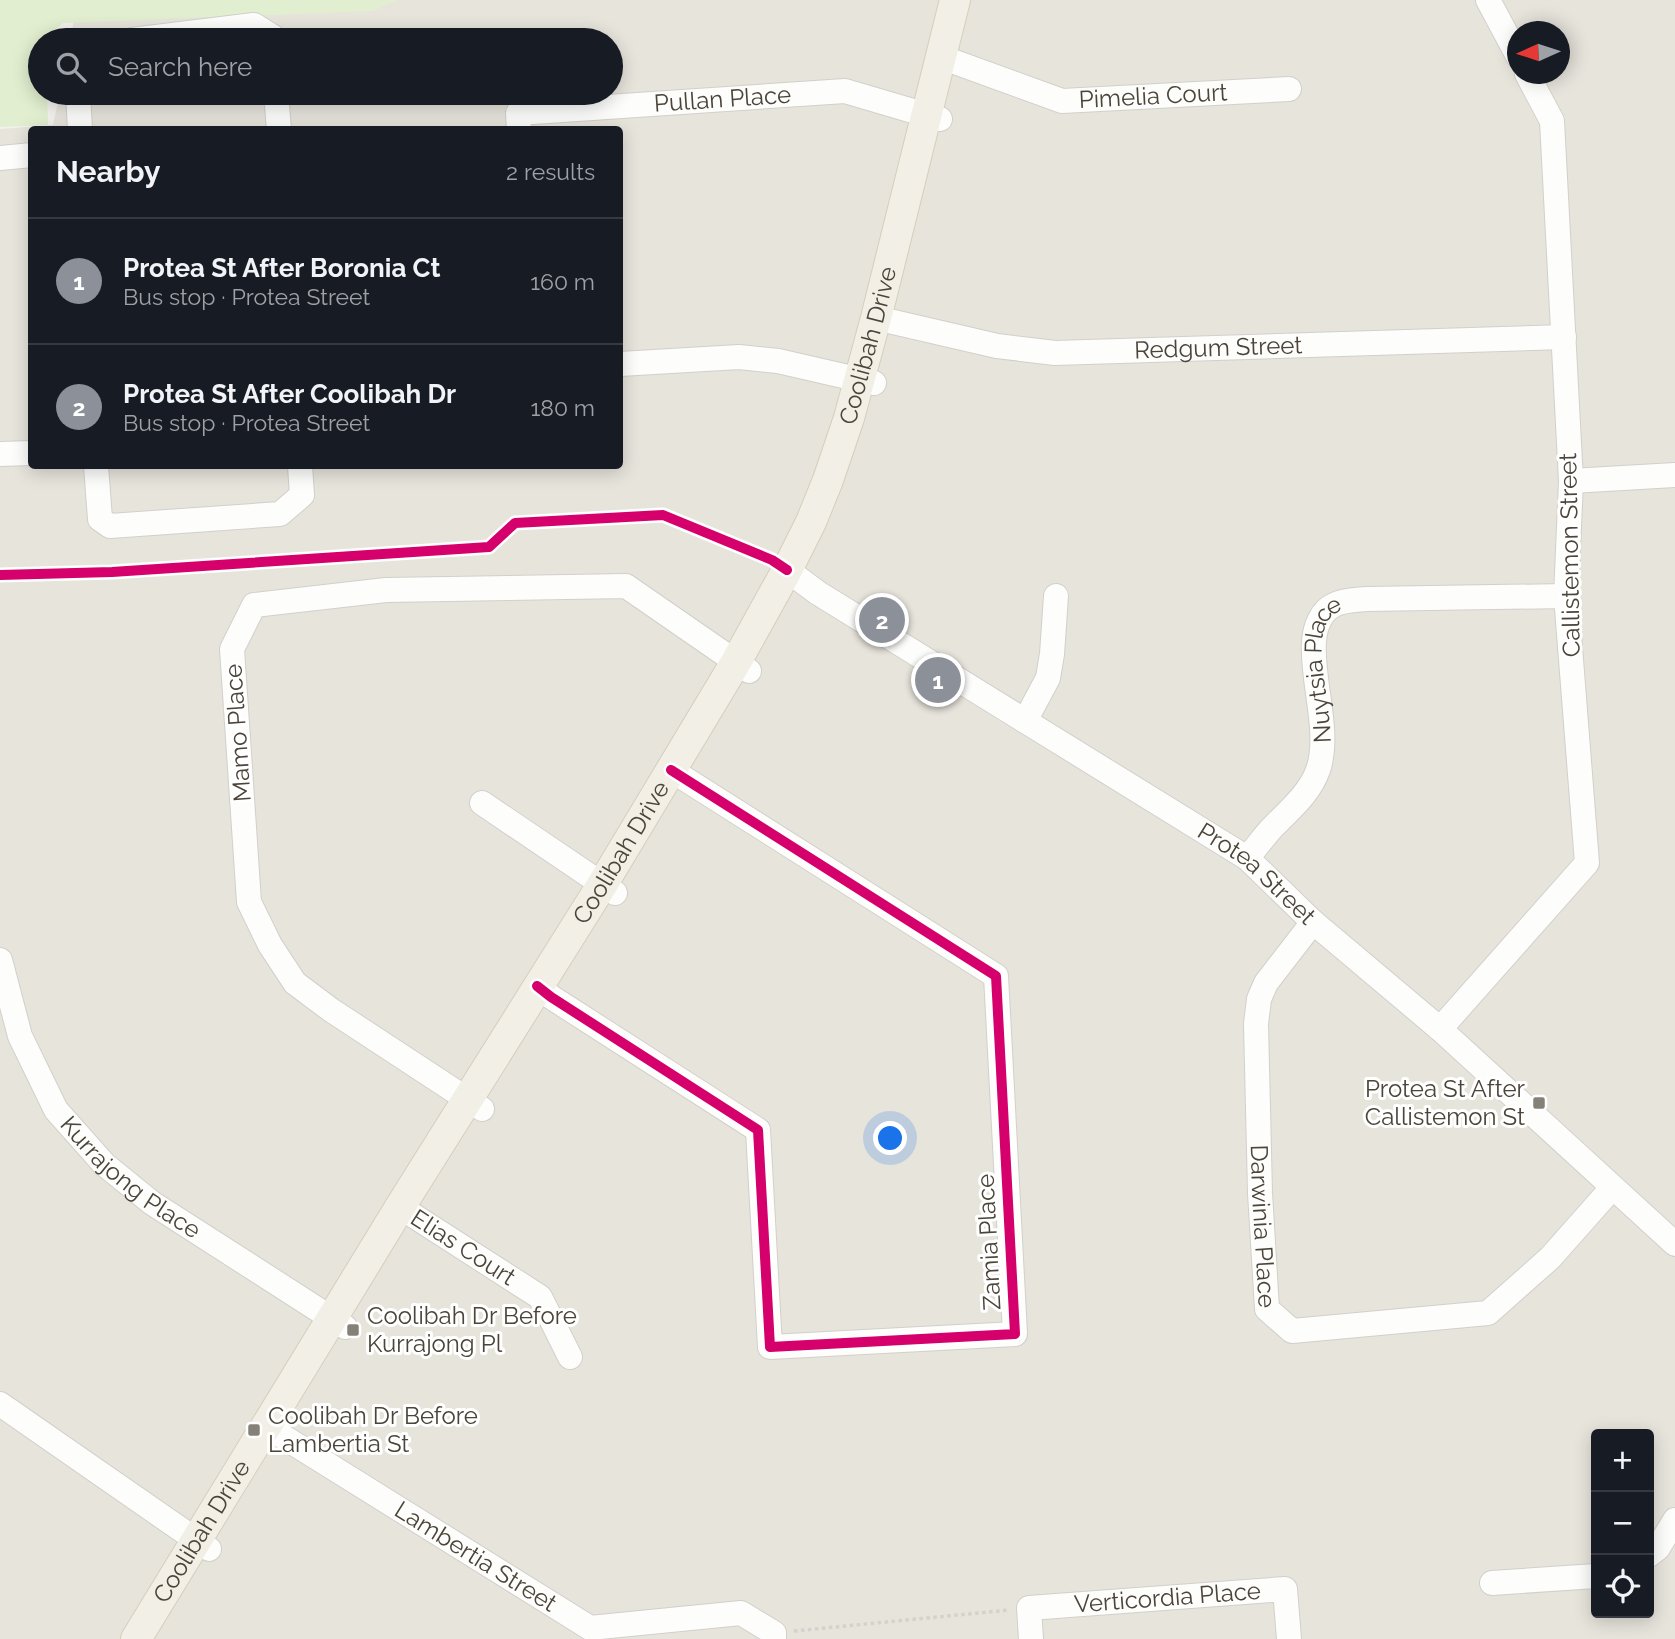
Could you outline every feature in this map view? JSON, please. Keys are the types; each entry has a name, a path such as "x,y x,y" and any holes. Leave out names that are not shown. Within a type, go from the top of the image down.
{"main road":[{"name":"Coolibah Drive","path":"136,1639 203,1544 273,1431 678,775 794,576 810,522 828,480 849,418 867,381 947,60 955,0"},
{"name":"Coolibah Drive","path":"947,60 970,0"},
{"name":"Coolibah Drive","path":"155,1639 203,1544"}],"street":[{"path":"1488,0 1507,37"},
{"path":"230,28 254,25 259,28"},
{"name":"Pimelia Court","path":"947,60 1062,101 1289,89"},
{"name":"Callistemon Street","path":"1440,1029 1587,863 1566,596 1571,481 1552,121 1532,84"},
{"name":"Pullan Place","path":"519,126 518,113 845,91 933,117"},
{"path":"79,105 80,126"},
{"path":"277,105 279,126"},
{"path":"0,158 28,155"},
{"name":"Redgum Street","path":"884,319 997,346 1055,353 1564,337"},
{"path":"623,364 739,357 778,361 867,381"},
{"path":"0,454 28,453"},
{"path":"96,469 100,519 110,526 280,514 302,495 300,469"},
{"path":"1571,481 1675,475"},
{"name":"Protea Street","path":"794,576 1247,859 1313,922 1440,1029 1675,1244"},
{"name":"Mamo Place","path":"475,1104 331,1010 295,983 270,945 249,902 232,649 254,605 386,590 626,586 743,666"},
{"path":"1026,721 1048,678 1056,596"},
{"name":"Nuytsia Place","path":"1247,859 1307,791 1318,771 1322,755 1322,727 1314,640 1321,615 1327,609 1336,603 1366,599 1566,596"},
{"name":"Zamia Place","path":"544,992 758,1130 770,1347 1015,1334 996,976 678,775"},
{"path":"482,803 608,889"},
{"name":"Darwinia Place","path":"1313,922 1266,983 1259,999 1256,1024 1260,1193 1267,1309 1293,1331 1488,1312 1550,1258 1612,1188"},
{"name":"Kurrajong Place","path":"0,960 20,1036 56,1110 104,1164 152,1203 339,1323"},
{"name":"Elias Court","path":"407,1212 540,1297 570,1357"},
{"path":"0,1404 203,1544"},
{"name":"Lambertia Street","path":"273,1431 590,1628 741,1613 774,1636"},
{"path":"1654,1551 1675,1520"},
{"path":"1492,1583 1591,1577"},
{"name":"Verticordia Place","path":"1029,1608 1285,1589 1289,1639"},
{"path":"1029,1608 1031,1639"}],"path":[{"path":"774,1636 1029,1608"}],"shaded area":[{"path":"393,0 1675,0 1675,1639 0,1639 0,129 28,127 28,469 623,469 623,126 40,126 53,125 57,105 623,105 623,28 72,28 74,19"}],"green space":[{"path":"0,0 398,0 372,11 63,23 57,28 28,28 28,105 47,105 48,125 0,127"}],"cycle path":[{"path":"0,575 112,572 489,547 515,523 663,515 772,560 787,570"},
{"path":"537,986 758,1130 770,1347 1015,1334 996,976 671,770"}],"place":[{"name":"Protea St After Coolibah Dr","path":"882,620"},
{"name":"Protea St After Boronia Ct","path":"938,680"},
{"name":"Protea St After Callistemon St","path":"1539,1103"},
{"name":"Coolibah Dr Before Kurrajong Pl","path":"353,1330"},
{"name":"Coolibah Dr Before Lambertia St","path":"254,1430"}]}
